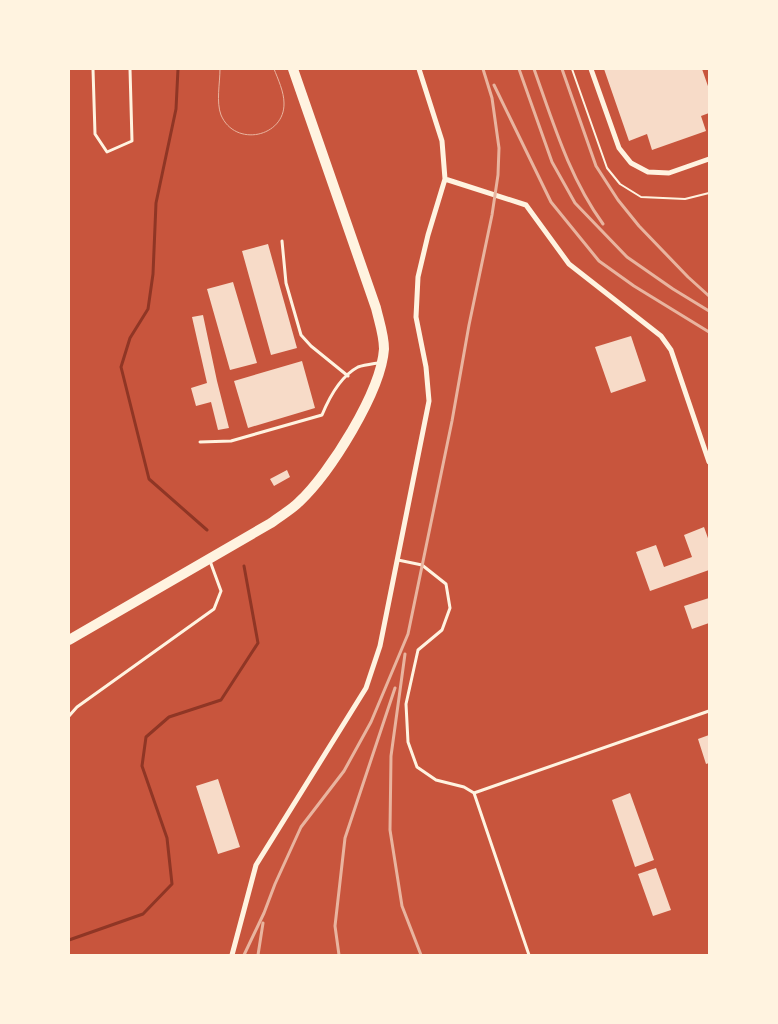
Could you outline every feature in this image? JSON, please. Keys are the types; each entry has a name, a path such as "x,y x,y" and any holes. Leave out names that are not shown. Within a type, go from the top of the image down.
{"main road":[{"path":"69,640 271,523 298,503 322,476 367,402 381,363 384,349 382,334 376,308 293,69"}],"street":[{"path":"232,955 256,865 366,688 380,646 429,401 426,367 416,317 418,277 428,234 445,179 442,141 419,69"},
{"path":"591,69 619,148 631,163 648,172 669,173 709,159"},
{"path":"445,179 526,205 569,264 661,336 671,350 709,462"}],"lane":[{"path":"93,69 95,134 108,152 132,141 130,69"},
{"path":"282,241 286,283 301,335 334,366 348,376"},
{"path":"200,442 230,441 322,415 333,392 358,367 381,363"},
{"path":"69,716 77,707 214,609 221,590 209,558"},
{"path":"397,560 422,565 446,584 450,608 442,630 418,650 406,704 408,742 416,767 436,780 464,786 474,793 529,955"},
{"path":"474,793 709,711"}],"building":[{"path":"604,69 702,69 709,89 709,113 701,116 706,131 652,150 647,134 629,141"},
{"path":"268,244 297,348 271,355 242,251"},
{"path":"233,282 257,363 230,370 207,289"},
{"path":"203,315 229,428 218,430 211,402 196,406 191,388 207,383 192,317"},
{"path":"631,336 646,381 611,393 595,347"},
{"path":"302,361 315,408 248,428 234,381"},
{"path":"287,470 290,477 274,486 270,479"},
{"path":"704,527 709,541 709,570 650,591 636,552 656,545 664,567 692,557 684,535"},
{"path":"709,598 709,623 692,629 684,606"},
{"path":"709,735 709,763 706,764 698,739"},
{"path":"218,779 240,847 218,854 196,786"},
{"path":"630,793 654,860 635,867 612,800"},
{"path":"656,868 671,910 653,916 638,874"}],"waterway":[{"path":"178,69 176,109 156,203 153,274 148,309 130,338 121,367 149,479 207,530"},
{"path":"69,940 143,914 172,884 167,838 142,766 146,737 169,717 221,700 258,643 244,566"}],"tram line":[{"path":"220,69 218,98 221,115 228,125 237,132 247,135 258,134 268,130 277,124 282,115 283,94 274,69"}],"railway":[{"path":"244,955 301,827 344,771 371,722 408,634 452,421 498,175 499,148 492,98 483,69"},
{"path":"519,69 552,162 575,203 627,257 709,311"},
{"path":"534,69 571,168 603,224"},
{"path":"562,69 596,166 618,200 639,226 709,296"},
{"path":"494,85 551,202 599,261 634,286 709,332"},
{"path":"405,654 391,756 390,830 402,906 421,955"},
{"path":"339,955 335,926 345,838 395,688"},
{"path":"258,955 263,923"}]}
